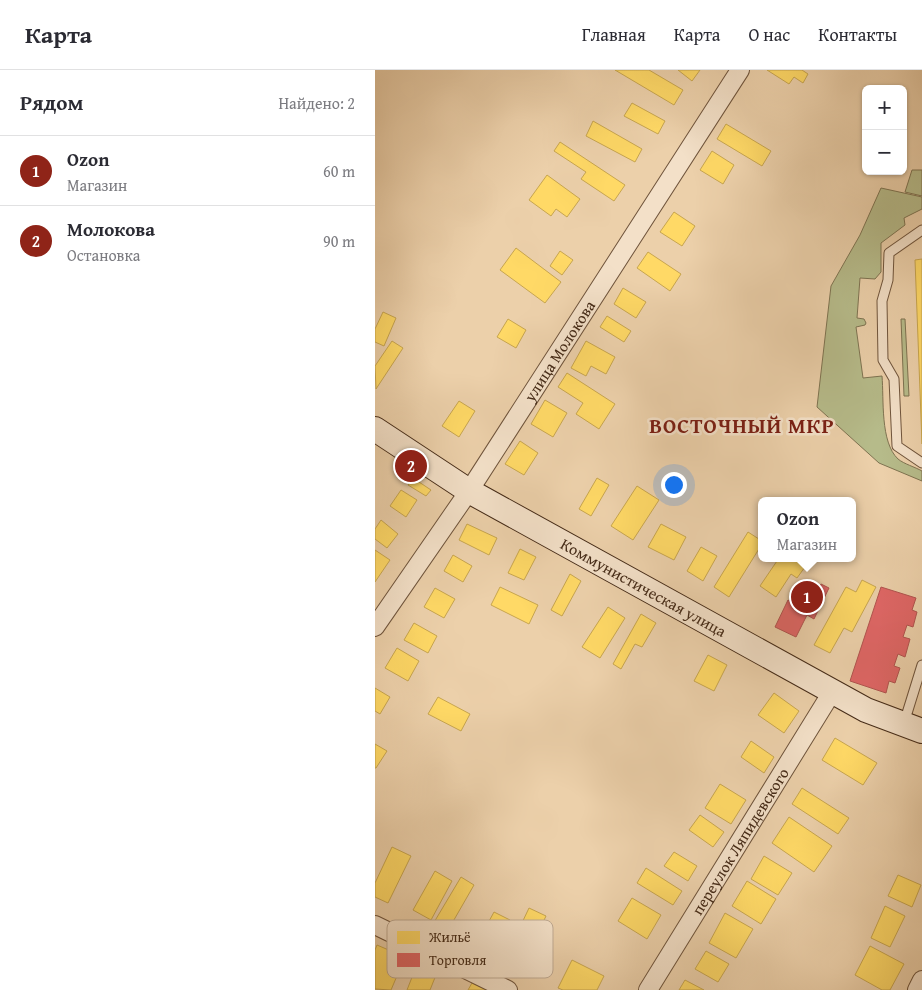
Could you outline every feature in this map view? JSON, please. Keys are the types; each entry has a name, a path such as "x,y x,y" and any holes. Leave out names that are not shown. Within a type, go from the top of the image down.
{"street":[{"name":"улица Молокова","path":"375,627 469,491 740,70"},
{"name":"Коммунистическая улица","path":"375,429 469,491 832,692 866,710 913,728"},
{"name":"переулок Ляпидевского","path":"648,990 832,692"},
{"path":"375,925 387,931"},
{"path":"483,978 508,990"},
{"path":"917,990 922,980"}],"lane":[{"path":"922,230 889,252 888,280 881,301 883,360 894,379 897,446 922,463"},
{"path":"913,728 922,665"}],"green space":[{"path":"912,170 922,170 922,196 905,192"},
{"path":"881,188 922,197 922,209 904,218 905,225 881,243 881,272 875,279 860,278 857,318 864,319 866,323 856,327 863,378 882,376 884,420 888,442 898,459 922,471 922,481 879,463 817,407 831,286 860,235"},
{"path":"901,319 905,319 909,396 904,396"}],"building: Жильё":[{"path":"615,70 649,70 683,90 674,105"},
{"path":"678,70 700,70 692,81"},
{"path":"767,70 802,70 808,74 803,83 794,77 789,84"},
{"path":"632,103 665,121 658,134 624,116"},
{"path":"593,121 642,149 635,162 586,136"},
{"path":"726,124 771,151 762,166 717,139"},
{"path":"560,142 625,185 614,201 581,179 586,172 554,151"},
{"path":"712,151 734,165 723,184 700,170"},
{"path":"547,175 580,199 567,217 556,209 551,216 529,200"},
{"path":"674,212 695,226 682,246 660,232"},
{"path":"516,248 561,282 545,303 500,270"},
{"path":"560,251 573,260 562,275 550,266"},
{"path":"648,252 681,274 670,291 637,268"},
{"path":"922,259 922,444 915,260"},
{"path":"623,288 646,302 636,318 614,304"},
{"path":"383,312 396,318 384,346 375,342 375,329"},
{"path":"607,316 631,331 624,342 600,327"},
{"path":"508,319 526,330 516,348 497,337"},
{"path":"392,341 403,348 376,389 375,366"},
{"path":"586,341 615,357 606,374 591,366 586,376 571,368"},
{"path":"567,373 615,404 599,429 576,414 583,403 558,387"},
{"path":"545,400 567,413 553,437 531,424"},
{"path":"459,401 475,411 459,437 442,426"},
{"path":"520,441 538,453 524,475 505,464"},
{"path":"413,478 431,490 426,496 408,485"},
{"path":"597,478 609,485 591,516 579,509"},
{"path":"637,486 659,500 633,540 611,526"},
{"path":"401,490 417,500 406,517 390,506"},
{"path":"381,520 398,534 387,548 375,539 375,529"},
{"path":"467,524 497,538 489,555 459,540"},
{"path":"661,524 686,537 674,560 648,547"},
{"path":"748,532 758,538 758,550 729,597 714,587"},
{"path":"701,547 717,556 703,581 687,571"},
{"path":"520,549 536,557 524,580 508,573"},
{"path":"375,550 390,560 375,582"},
{"path":"453,555 472,566 463,582 444,571"},
{"path":"776,562 809,562 797,578 791,574 776,597 760,586"},
{"path":"570,574 581,581 562,616 551,610"},
{"path":"862,580 876,587 852,632 844,628 830,653 814,645 846,587 856,592"},
{"path":"500,587 538,605 529,624 491,605"},
{"path":"435,588 455,599 444,618 424,607"},
{"path":"608,607 625,618 600,658 582,647"},
{"path":"641,614 656,623 642,647 635,644 621,669 613,664"},
{"path":"414,623 437,636 428,653 404,640"},
{"path":"397,648 419,661 408,681 385,668"},
{"path":"708,655 727,665 714,691 694,681"},
{"path":"375,688 390,697 380,714 375,711"},
{"path":"774,693 799,711 784,733 758,715"},
{"path":"438,697 470,714 461,731 428,714"},
{"path":"835,738 877,763 863,785 822,760"},
{"path":"751,741 774,757 764,773 741,757"},
{"path":"375,744 387,751 376,768 375,768"},
{"path":"720,784 746,800 731,824 705,808"},
{"path":"802,788 849,818 838,834 792,804"},
{"path":"700,815 724,832 713,847 689,830"},
{"path":"789,817 832,846 814,872 772,843"},
{"path":"392,847 411,856 388,903 375,897 375,883"},
{"path":"674,852 697,866 688,881 664,866"},
{"path":"764,856 792,873 778,895 751,879"},
{"path":"646,868 682,891 673,905 637,883"},
{"path":"435,871 452,881 431,920 413,910"},
{"path":"898,875 921,885 912,907 888,896"},
{"path":"461,877 474,885 454,920 435,920"},
{"path":"747,881 776,899 761,924 732,906"},
{"path":"632,898 661,915 647,939 618,921"},
{"path":"885,906 905,916 890,947 871,938"},
{"path":"529,908 546,916 544,920 523,920"},
{"path":"494,912 510,920 490,920"},
{"path":"725,913 753,929 736,958 709,943"},
{"path":"377,945 387,949 387,978 396,978 391,990 375,989 375,950"},
{"path":"870,946 904,964 890,990 882,990 855,975"},
{"path":"706,951 729,964 718,982 695,969"},
{"path":"572,960 604,976 597,990 563,990 558,988"},
{"path":"412,978 435,978 430,990 407,990"},
{"path":"685,980 704,990 679,990"},
{"path":"472,983 486,990 468,990"}],"building: Торговля":[{"path":"821,584 829,588 814,619 807,615 796,637 775,627 788,600 795,604 804,585 817,592"},
{"path":"881,587 916,598 912,610 917,612 913,627 907,625 903,637 910,639 905,657 898,654 894,666 900,668 895,683 889,681 886,693 850,681"}],"place":[{"name":"Молокова","path":"411,466"},
{"name":"Ozon","path":"807,597"}],"district":[{"name":"ВОСТОЧНЫЙ МКР","path":"742,425"}]}
